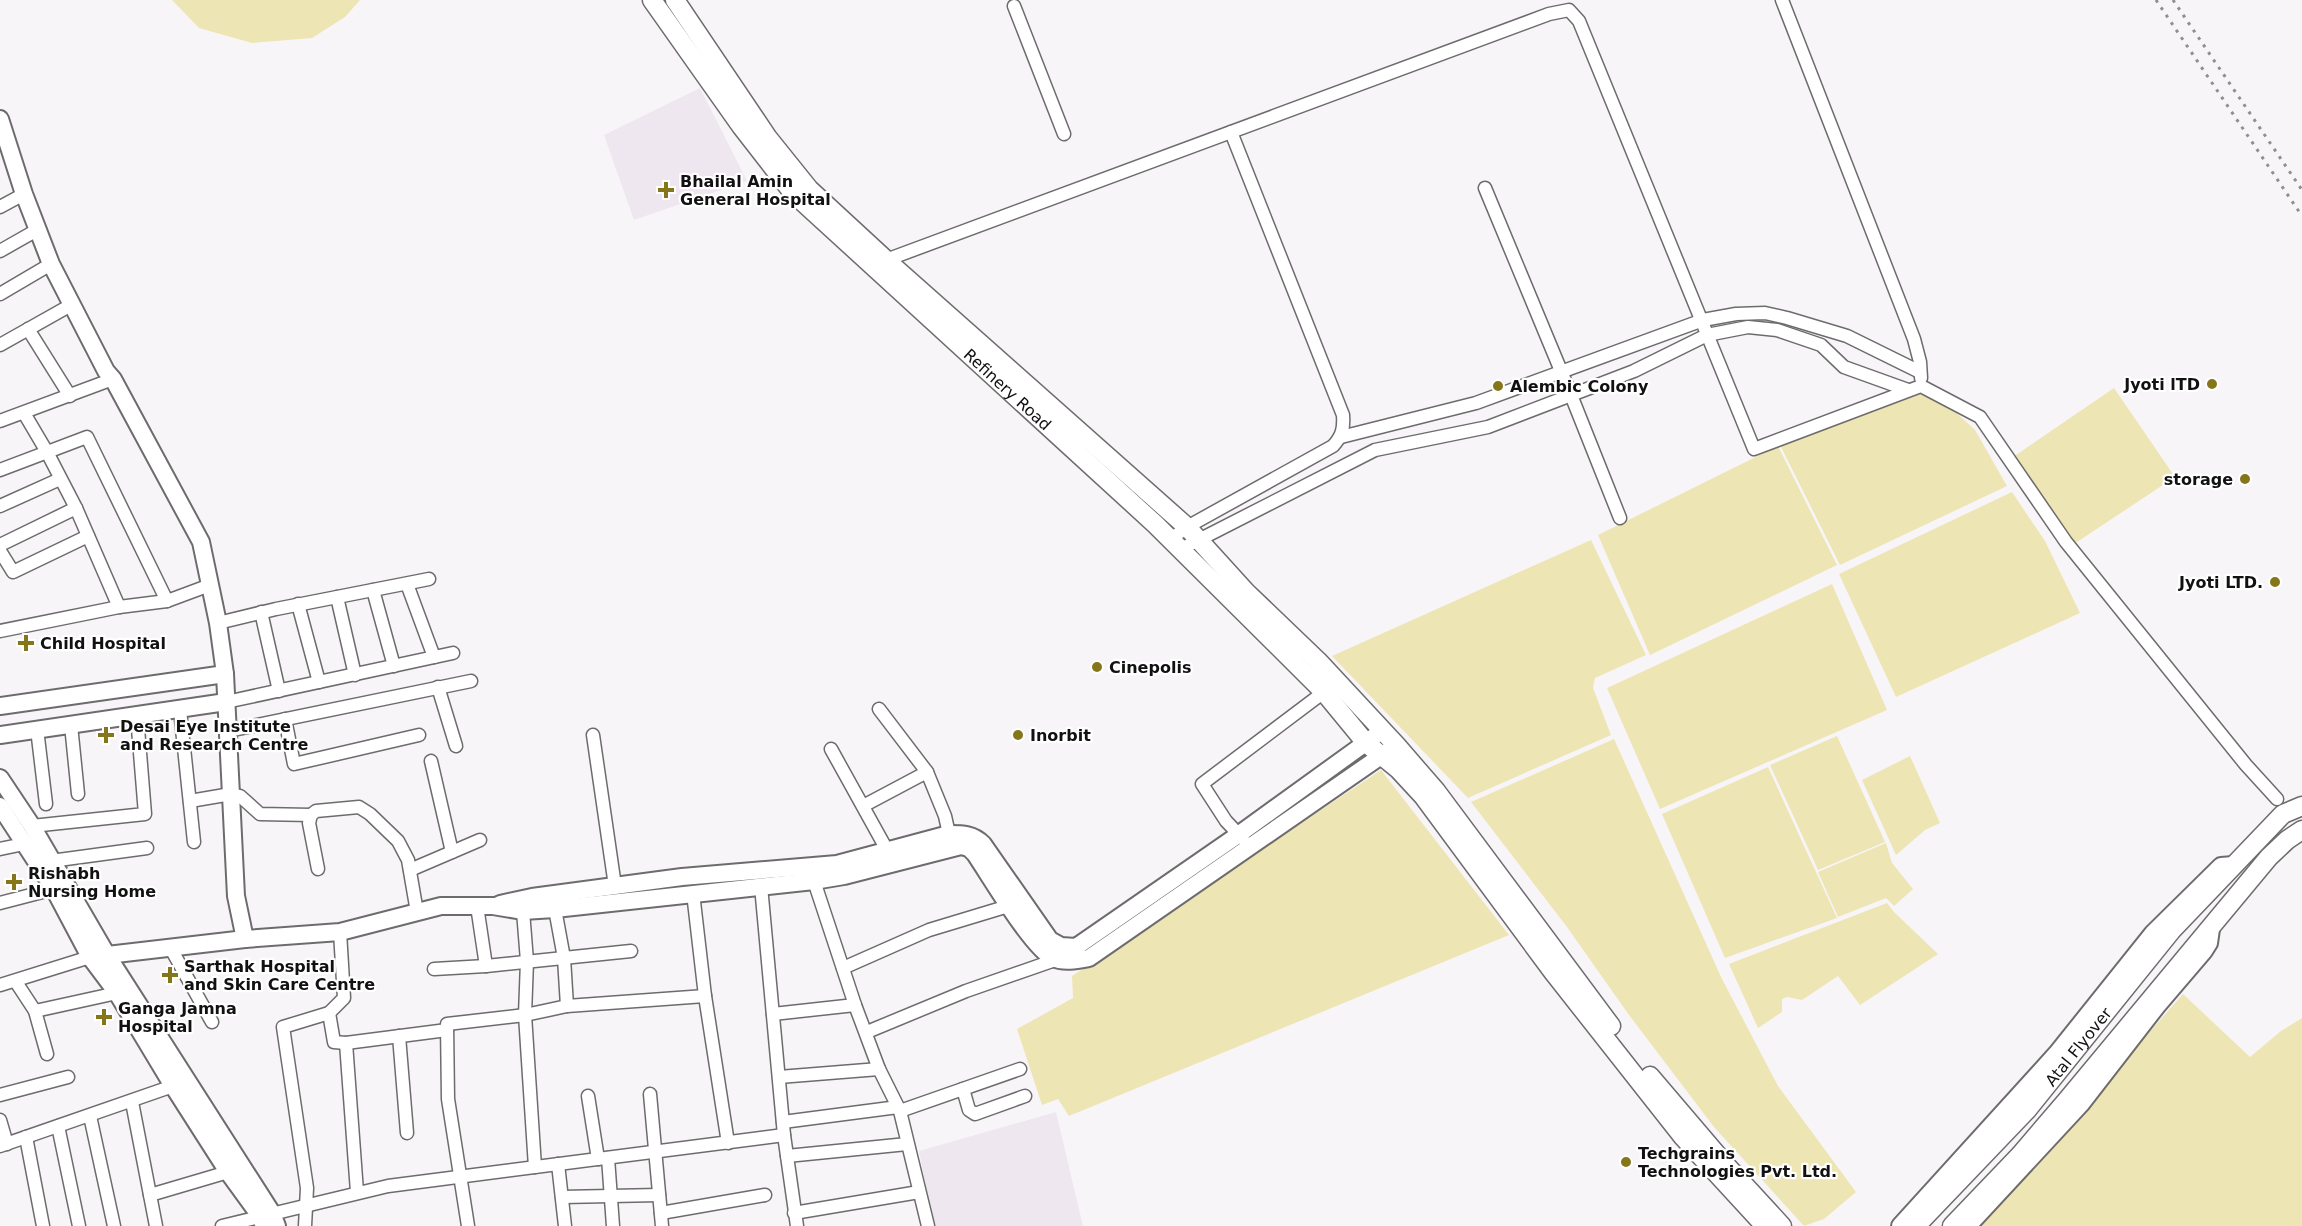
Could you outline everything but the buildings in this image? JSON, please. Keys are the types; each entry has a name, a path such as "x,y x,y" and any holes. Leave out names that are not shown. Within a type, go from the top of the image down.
{"main road":[{"name":"Refinery Road","path":"652,0 780,178 813,213 890,270 1192,533 1246,592 1318,661 1383,731 1388,753"},
{"name":"Refinery Road","path":"675,0 789,165 820,200 1176,544 1324,692 1366,742 1388,753"},
{"path":"1388,753 1436,791 1605,1027 1638,1062 1765,1226"},
{"name":"Atal Flyover","path":"1916,1226 2027,1110 2172,930 2290,807"},
{"name":"Atal Flyover","path":"1952,1226 2020,1155 2270,857 2287,840 2301,831"},
{"path":"1719,1168 1782,1226"}],"street":[{"path":"1782,0 1914,339 1921,386"},
{"path":"1014,6 1064,134"},
{"path":"890,270 1231,132 1549,14 1569,10 1579,21 1754,449 1921,386 1980,417 2066,542 2239,757 2290,807"},
{"path":"0,119 5,153 24,194 51,264 106,371 114,379 201,542 218,623 225,674 236,896 245,939"},
{"path":"1176,544 1332,446 1341,437 1344,426 1343,415 1231,132"},
{"path":"1485,188 1572,395 1620,518"},
{"path":"0,207 24,194"},
{"path":"0,251 37,230"},
{"path":"0,294 51,264"},
{"path":"0,345 71,306"},
{"path":"1341,437 1476,403 1703,320 1736,314 1765,313 1847,336 1920,372"},
{"path":"1192,533 1375,450 1488,427 1634,371 1707,335 1749,327 1777,330 1821,345 1844,367 1908,390"},
{"path":"28,329 70,396"},
{"path":"0,421 114,379"},
{"path":"24,413 76,508 119,608"},
{"path":"0,470 87,437 166,601"},
{"path":"0,506 60,478"},
{"path":"0,545 76,508"},
{"path":"0,551 13,572 88,536"},
{"path":"218,623 298,604 429,579"},
{"path":"407,584 434,657"},
{"path":"2,627 166,601 210,585"},
{"path":"373,590 394,666"},
{"path":"337,597 355,675"},
{"path":"298,604 319,682"},
{"path":"261,612 279,691"},
{"path":"0,735 226,702 453,653"},
{"path":"0,706 225,674"},
{"path":"228,731 471,681"},
{"path":"438,687 456,746"},
{"path":"1245,840 1226,821 1202,784 1324,692"},
{"path":"180,710 194,842"},
{"path":"879,710 927,772 945,816 949,834"},
{"path":"32,826 145,814 137,716"},
{"path":"285,718 294,764 419,735"},
{"path":"71,725 78,794"},
{"path":"37,729 46,804"},
{"path":"485,906 532,897 709,874 829,865 949,834 966,834 979,840 1042,950 1058,959 1070,961 1089,958 1245,840 1366,742 1383,731"},
{"path":"593,735 615,886"},
{"path":"831,749 887,850"},
{"path":"0,985 16,982 90,957 245,939 340,932 441,906 485,906 523,911 555,909 814,881 844,876 962,846 969,848 975,854 1050,940 1061,946 1076,947 1388,753"},
{"path":"431,761 452,852"},
{"path":"863,806 927,772"},
{"path":"0,778 32,826 268,1220"},
{"path":"190,801 231,794 240,796 260,814 311,814 316,811 352,807 364,810 398,841 404,850 417,912"},
{"path":"1,809 54,889 90,957 117,993 228,1172 268,1220"},
{"path":"311,814 309,823 318,869"},
{"path":"410,870 480,840"},
{"path":"0,849 24,844"},
{"path":"51,861 147,848"},
{"path":"1900,1226 2057,1053 2153,933 2221,866 2234,865"},
{"path":"814,881 855,1005 879,1069 899,1109 928,1226"},
{"path":"761,886 784,1135 795,1220 920,1192"},
{"path":"0,903 54,889"},
{"path":"693,893 705,996 728,1143"},
{"path":"843,968 929,930 1016,903"},
{"path":"485,906 486,966"},
{"path":"555,909 564,958 567,1006"},
{"path":"523,911 527,961 525,1015 536,1167"},
{"path":"1968,1226 2081,1104 2157,1006 2204,951 2209,943 2211,929"},
{"path":"305,1226 307,1188 283,1027 329,1013 344,998 340,932"},
{"path":"170,947 212,1022"},
{"path":"434,969 631,951"},
{"path":"867,1032 966,991 1058,959"},
{"path":"16,982 35,1011 47,1054"},
{"path":"35,1011 117,993"},
{"path":"468,1226 448,1099 447,1024 525,1015 567,1006 705,996"},
{"path":"773,1014 855,1005"},
{"path":"329,1013 334,1042 346,1043 447,1030"},
{"path":"399,1036 407,1133"},
{"path":"346,1043 357,1192"},
{"path":"779,1077 879,1069"},
{"path":"783,1122 899,1109 1020,1069"},
{"path":"0,1095 68,1077"},
{"path":"0,1120 3,1145 173,1086"},
{"path":"963,1089 969,1110 975,1114 1025,1096"},
{"path":"650,1094 657,1152 661,1220 765,1195"},
{"path":"588,1096 611,1195 613,1226"},
{"path":"132,1102 156,1226"},
{"path":"90,1116 114,1226"},
{"path":"58,1126 79,1226"},
{"path":"222,1226 268,1220 307,1205 387,1186 784,1135"},
{"path":"26,1137 43,1226"},
{"path":"787,1156 908,1144"},
{"path":"558,1164 565,1226"},
{"path":"150,1195 228,1172"},
{"path":"562,1197 659,1195"}],"shaded area":[{"path":"172,0 360,0 345,17 312,38 252,43 199,28"},
{"path":"700,88 747,181 634,220 604,135"},
{"path":"2114,388 2175,477 2074,544 2013,457"},
{"path":"1918,393 1950,407 1975,430 2007,486 1840,565 1780,445"},
{"path":"1778,446 1837,565 1650,655 1598,535"},
{"path":"2012,492 2045,541 2080,613 1896,697 1839,574"},
{"path":"1591,540 1646,655 1595,678 1593,688 1611,735 1468,798 1332,656"},
{"path":"1832,584 1887,710 1660,809 1607,688"},
{"path":"1837,736 1885,842 1818,870 1770,765"},
{"path":"1614,739 1722,979 1778,1086 1856,1192 1824,1219 1804,1226 1714,1127 1629,1015 1567,927 1471,802"},
{"path":"1910,756 1940,823 1925,830 1896,855 1862,780"},
{"path":"1768,767 1837,918 1725,958 1662,814"},
{"path":"1381,770 1509,935 1069,1116 1058,1099 1042,1105 1017,1029 1073,998 1072,976"},
{"path":"1886,843 1892,863 1913,889 1894,906 1886,898 1838,917 1818,872"},
{"path":"1887,903 1938,954 1860,1005 1838,976 1802,1000 1787,997 1782,999 1782,1012 1758,1028 1729,964"},
{"path":"2183,994 2250,1057 2281,1031 2302,1018 2302,1226 1978,1226"},
{"path":"1056,1112 1083,1226 934,1226 919,1151"}],"railway":[{"path":"2156,0 2302,216"},
{"path":"2173,0 2302,190"}],"place":[{"name":"Bhailal Amin General Hospital","path":"666,190"},
{"name":"Jyoti lTD","path":"2212,384"},
{"name":"Alembic Colony","path":"1498,386"},
{"name":"storage","path":"2245,479"},
{"name":"Jyoti LTD.","path":"2275,582"},
{"name":"Child Hospital","path":"26,643"},
{"name":"Cinepolis","path":"1097,667"},
{"name":"Desai Eye Institute and Research Centre","path":"106,735"},
{"name":"Inorbit","path":"1018,735"},
{"name":"Rishabh Nursing Home","path":"14,882"},
{"name":"Sarthak Hospital and Skin Care Centre","path":"170,975"},
{"name":"Ganga Jamna Hospital","path":"104,1017"},
{"name":"Techgrains Technologies Pvt. Ltd.","path":"1626,1162"}]}
